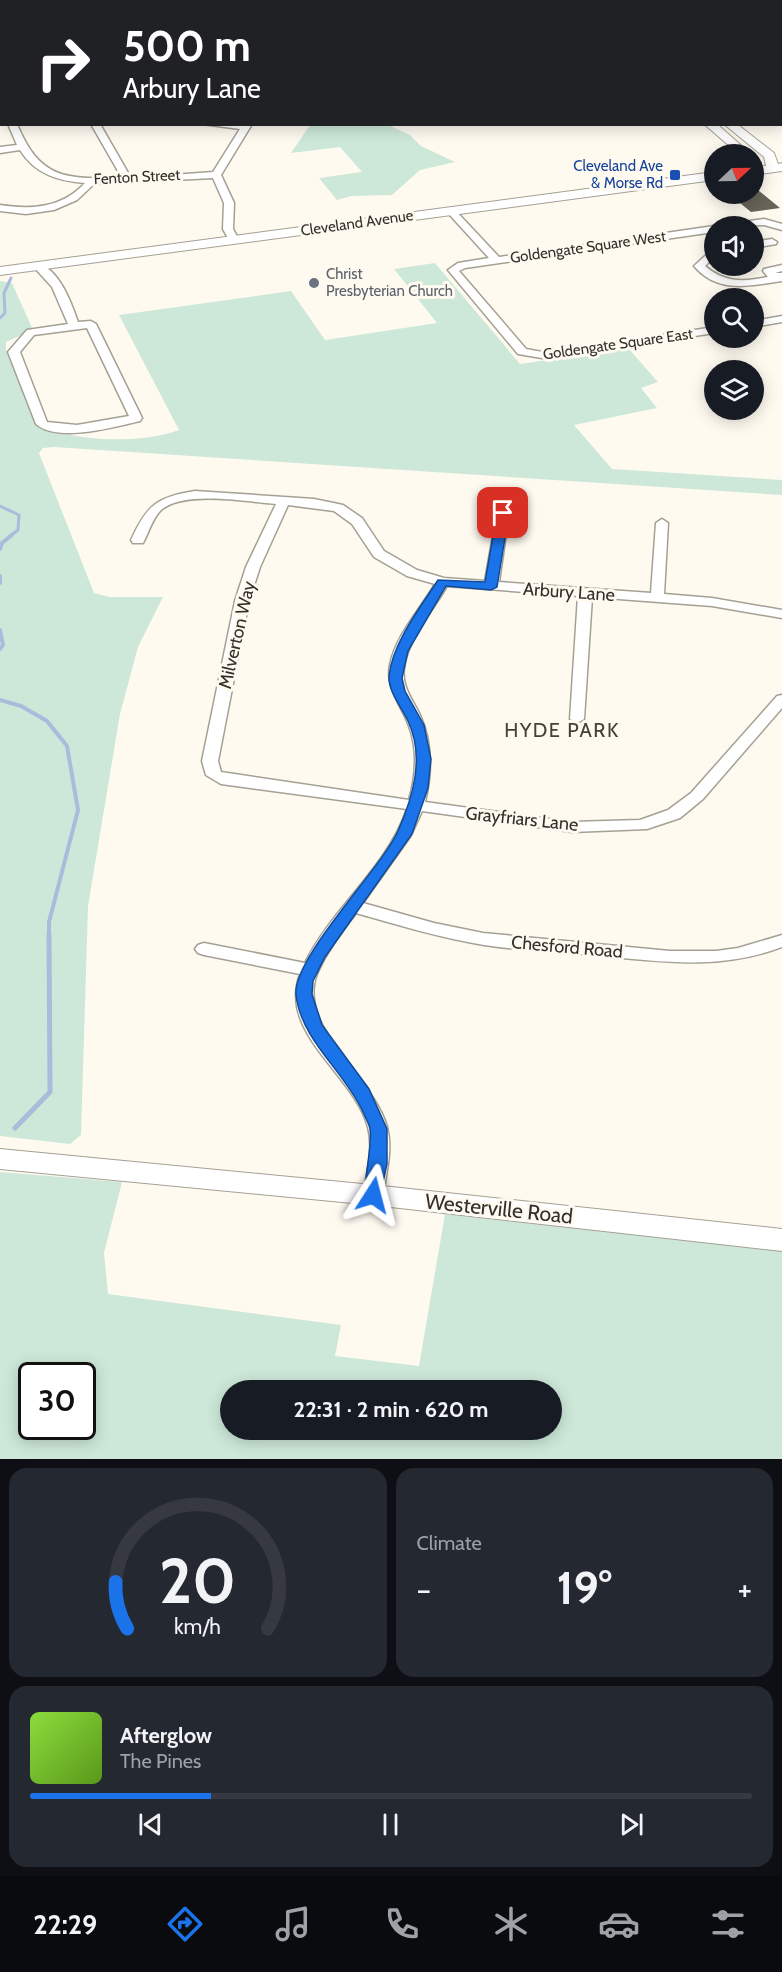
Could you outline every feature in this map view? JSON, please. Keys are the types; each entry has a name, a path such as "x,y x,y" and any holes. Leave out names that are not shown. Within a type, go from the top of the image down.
{"main road":[{"path":"712,126 734,144"},
{"path":"732,126 770,156 779,171"},
{"path":"764,164 779,171"},
{"name":"Cleveland Avenue","path":"0,271 704,177"},
{"name":"Westerville Road","path":"0,1159 373,1195 782,1240"}],"street":[{"name":"Fenton Street","path":"13,126 31,160 45,171 92,181 128,181 178,175 216,175"},
{"path":"96,126 128,181"},
{"path":"234,240 228,229 229,203 216,175 246,126"},
{"path":"0,150 23,147"},
{"path":"0,208 26,211 61,206 74,200 92,181"},
{"path":"451,211 496,260"},
{"path":"764,222 782,227"},
{"name":"Goldengate Square West","path":"522,352 454,273 453,270 456,267 704,231"},
{"path":"38,266 53,278 74,326"},
{"path":"782,268 768,272 773,276 782,277"},
{"path":"712,276 719,282 733,285 782,277"},
{"path":"764,322 782,319"},
{"path":"91,324 136,418 61,429 42,424 14,352 32,332 74,326 91,324"},
{"name":"Goldengate Square East","path":"522,352 548,356 704,332"},
{"name":"Arbury Lane","path":"138,540 151,510 169,500 195,495 284,501 338,508 357,521 379,554 412,573 442,582 712,602 782,614"},
{"name":"Milverton Way","path":"214,774 210,761 242,601 253,567 284,501"},
{"path":"491,587 503,513"},
{"path":"657,598 662,523"},
{"path":"373,1195 378,1164 379,1129 363,1093 314,1027 307,1011 304,994 310,970 318,956 404,834 415,807 421,788 424,759 417,725 399,691 396,678 397,664 404,646 442,582"},
{"path":"577,719 585,594"},
{"name":"Grayfriars Lane","path":"214,774 231,780 572,827 641,825 674,814 697,796 782,699"},
{"name":"Chesford Road","path":"354,906 411,923 485,939 687,958 733,956 755,952 782,941"},
{"path":"204,949 310,970"}],"green space":[{"path":"309,126 390,126 410,135 421,146 455,162 420,170 392,195 351,196 337,200 319,178 362,172 340,147 291,153"},
{"path":"435,263 520,364 628,348 658,382 641,388 657,408 574,425 612,469 782,480 782,495 43,448 39,453 94,593 110,597 163,597 138,647 120,714 88,906 81,1135 70,1144 0,1136 0,281 12,283 33,330 6,342 6,350 41,426 91,438 129,439 164,435 179,430 119,315 291,291 325,340 437,323 394,269"},
{"path":"0,1172 122,1182 104,1253 108,1294 341,1325 335,1356 419,1366 445,1214 782,1251 782,1459 0,1459"}],"building":[{"path":"764,195 780,208 751,212 741,204 764,204"}],"waterway":[{"path":"0,318 5,313 4,293 11,278"},
{"path":"0,506 19,515 18,530 10,536"},
{"path":"0,549 2,543 12,535"},
{"path":"0,576 0,583"},
{"path":"0,630 3,645 0,649"},
{"path":"0,700 21,706 47,721 67,746 78,810 49,922 49,934"},
{"path":"15,1128 50,1092 49,934"}],"place":[{"name":"Cleveland Ave & Morse Rd","path":"675,175"},
{"name":"Christ Presbyterian Church","path":"314,283"}],"district":[{"name":"HYDE PARK","path":"562,730"}],"route":[{"path":"373,1195 378,1164 379,1129 373,1111 363,1093 314,1027 307,1011 304,994 305,981 318,956 404,834 421,788 424,759 417,725 399,691 396,678 401,651 433,601 442,582 491,587 503,513"}]}
